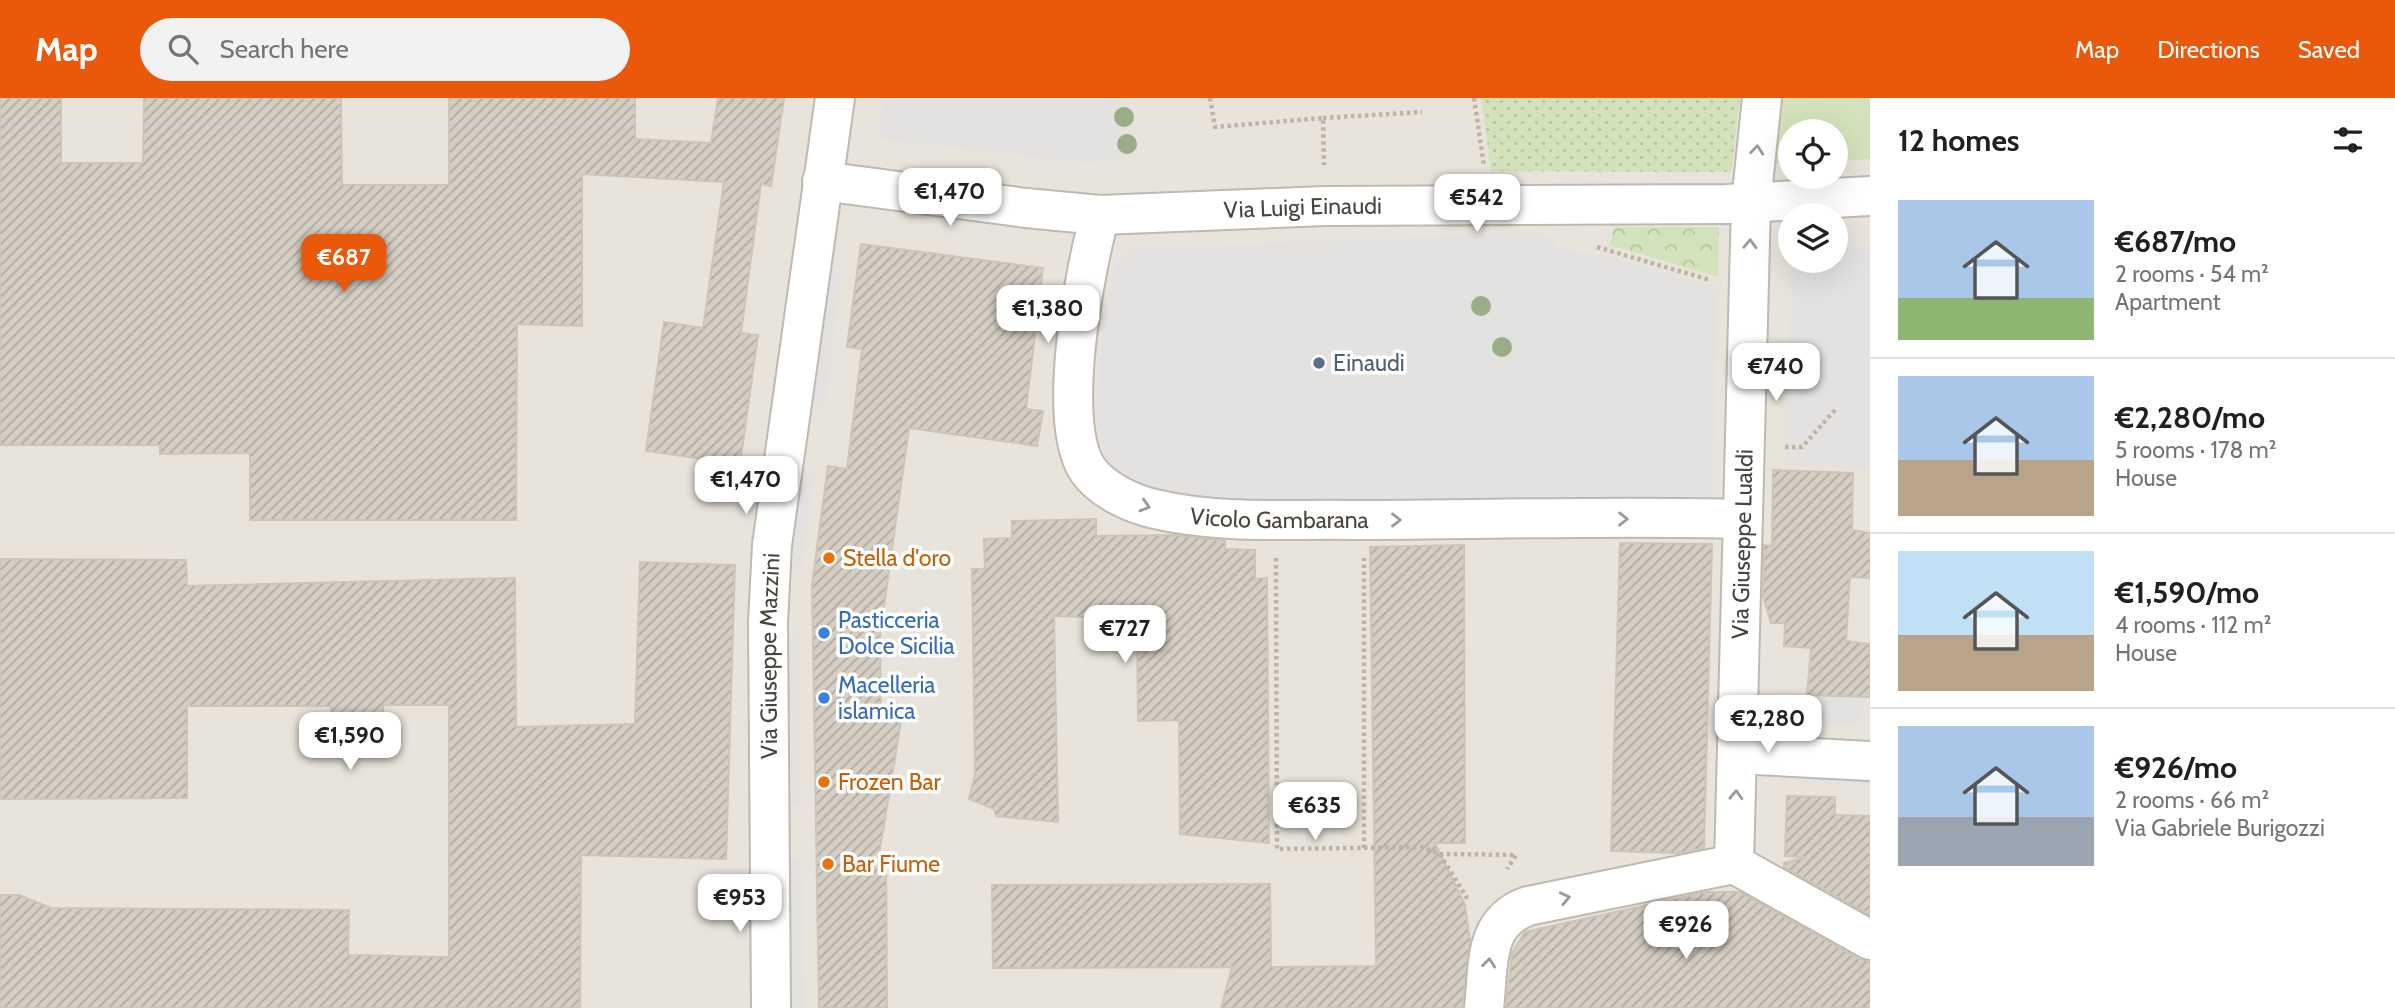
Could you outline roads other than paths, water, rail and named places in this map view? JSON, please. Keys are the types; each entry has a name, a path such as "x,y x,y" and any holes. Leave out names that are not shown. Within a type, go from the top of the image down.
{"street":[{"name":"Via Giuseppe Mazzini","path":"772,1008 769,586 780,481 835,98"},
{"name":"Via Giuseppe Lualdi","path":"1734,863 1751,203 1762,98"},
{"name":"Via Luigi Einaudi","path":"822,181 1100,215 1325,206 1751,203 1870,196"},
{"name":"Vicolo Gambarana","path":"1100,215 1092,242 1073,396 1073,422 1088,470 1130,501 1155,509 1276,519 1744,519"},
{"path":"1738,754 1870,761"},
{"path":"1484,1008 1490,950 1486,912 1509,913 1528,906 1734,863 1870,940"}],"place":[{"name":"Einaudi","path":"1319,363"},
{"name":"Stella d'oro","path":"829,558"},
{"name":"Pasticceria Dolce Sicilia","path":"824,633"},
{"name":"Macelleria islamica","path":"824,698"},
{"name":"Frozen Bar","path":"824,782"},
{"name":"Bar Fiume","path":"828,864"}]}
